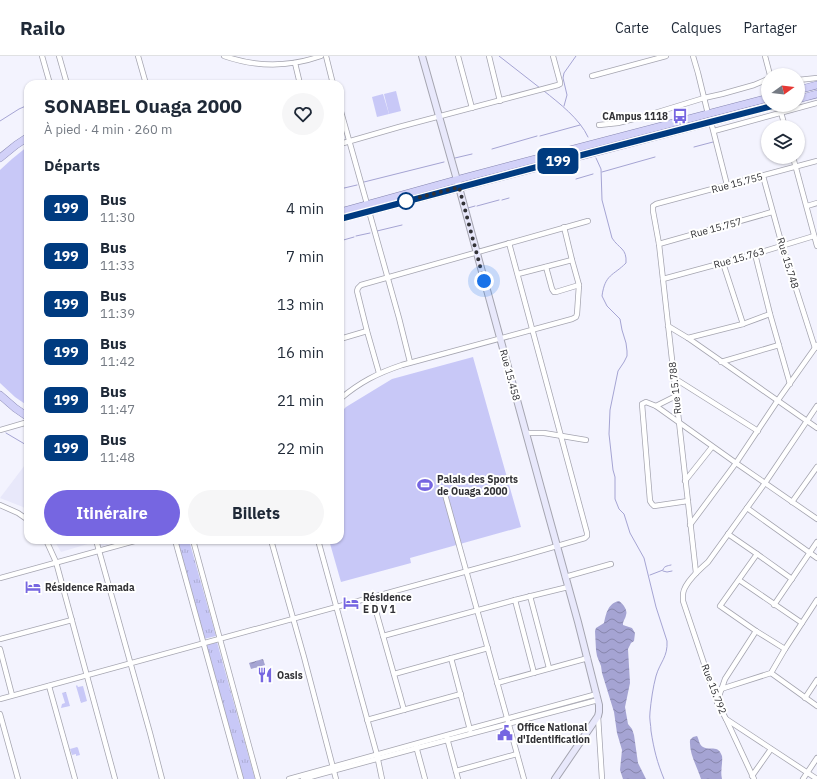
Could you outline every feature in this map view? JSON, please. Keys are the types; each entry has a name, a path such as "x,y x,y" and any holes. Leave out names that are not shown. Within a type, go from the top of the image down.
{"main road":[{"name":"Rue 15.458","path":"422,56 588,658 598,697 600,709 598,716"},
{"path":"805,88 817,85"},
{"path":"805,97 817,94"},
{"path":"344,218 369,212 458,183 761,100"},
{"path":"344,211 761,109"},
{"path":"0,158 24,140"},
{"path":"0,395 24,414"},
{"path":"555,779 598,716"}],"street":[{"path":"42,56 49,80"},
{"path":"59,56 66,80"},
{"path":"138,56 145,80"},
{"path":"224,56 242,61 264,64 295,63 322,56"},
{"path":"326,56 332,80"},
{"path":"458,56 472,108"},
{"path":"489,56 500,101"},
{"path":"344,143 399,126 500,101 560,84 553,56"},
{"path":"592,76 666,56"},
{"path":"692,56 708,114"},
{"path":"765,56 768,68"},
{"path":"295,63 299,80"},
{"path":"805,79 817,78"},
{"path":"599,125 618,123 645,116 761,82"},
{"path":"714,131 817,103"},
{"path":"781,113 783,120"},
{"path":"711,122 727,185"},
{"path":"344,123 388,277 410,362"},
{"name":"Rue 15.755","path":"656,204 817,161"},
{"path":"796,166 817,243"},
{"name":"Rue 15.748","path":"763,176 782,246 816,347"},
{"name":"Rue 15.788","path":"656,204 653,206 653,211 663,279 696,573"},
{"path":"807,206 817,204"},
{"name":"Rue 15.757","path":"658,244 772,212"},
{"path":"379,374 357,291 361,285 588,221"},
{"path":"344,396 354,387 366,380 410,362 576,317 579,286 564,228"},
{"name":"Rue 15.763","path":"663,279 814,236"},
{"path":"0,699 585,538 587,533 509,243"},
{"path":"754,254 790,384"},
{"path":"518,274 572,260"},
{"path":"723,263 743,324"},
{"path":"546,267 554,292 579,286"},
{"path":"688,338 743,324 770,314"},
{"path":"668,326 688,338 817,428"},
{"path":"344,338 367,332"},
{"path":"721,362 779,345"},
{"path":"690,525 736,463 816,347"},
{"path":"674,378 758,431"},
{"path":"656,406 676,396"},
{"path":"688,501 654,506 650,501 642,404 646,402 656,406 712,447 817,519"},
{"path":"696,573 708,562 765,483 817,406"},
{"path":"0,430 24,423"},
{"path":"526,433 586,440"},
{"path":"685,481 712,447"},
{"path":"792,502 817,467"},
{"path":"444,491 524,779"},
{"path":"0,505 24,517"},
{"path":"747,508 817,558"},
{"path":"728,534 792,579"},
{"path":"774,605 817,542"},
{"path":"48,544 56,562 115,779"},
{"path":"97,544 162,779"},
{"path":"0,578 124,544"},
{"path":"177,544 241,779"},
{"path":"194,544 258,779"},
{"path":"272,544 336,779"},
{"path":"319,544 378,757 382,779"},
{"path":"757,554 720,606 785,649"},
{"path":"565,576 611,564"},
{"name":"Rue 15.792","path":"696,573 685,588 683,601 717,702 726,719 817,779"},
{"path":"739,580 802,623"},
{"path":"383,636 568,587"},
{"path":"530,596 549,668"},
{"path":"372,597 404,710"},
{"path":"515,600 534,673"},
{"path":"721,689 771,673 817,600"},
{"path":"0,639 72,620"},
{"path":"717,702 727,675 756,631"},
{"path":"394,674 488,648"},
{"path":"0,649 2,666 12,695"},
{"path":"451,658 471,731"},
{"path":"497,683 588,658"},
{"path":"771,673 817,706"},
{"path":"805,698 817,680"},
{"path":"49,686 75,779"},
{"path":"367,720 461,694"},
{"path":"289,779 378,757 598,697"},
{"path":"0,714 18,779"},
{"path":"598,716 602,779"},
{"path":"726,719 753,777"},
{"path":"447,738 458,779"},
{"path":"416,746 425,779"},
{"path":"753,777 771,749"},
{"path":"456,771 517,754"},
{"path":"803,779 817,758"},
{"path":"303,779 333,768"}],"shaded area":[{"path":"24,466 24,508 0,498"},
{"path":"56,544 88,544 61,552"},
{"path":"99,544 109,544 100,547"}],"green space":[{"path":"396,91 401,111 389,114 384,94"},
{"path":"383,94 389,114 377,117 372,97"},
{"path":"24,149 24,403 0,383 0,170"},
{"name":"Palais des Sports de Ouaga 2000","path":"473,357 521,527 410,558 411,563 341,582 330,544 344,544 344,409 392,379"},
{"path":"178,544 190,544 216,636 204,639"},
{"path":"217,642 255,779 242,779 205,645"},
{"path":"77,685 78,687 83,686 87,701 81,703"},
{"path":"66,692 70,706 61,708 62,704 65,703 62,693"},
{"path":"77,747 80,755 72,755 70,749"}],"water":[{"path":"619,601 626,609 623,625 632,628 635,633 634,641 628,649 630,683 625,707 628,724 634,735 638,763 646,779 623,779 620,770 622,750 617,733 614,712 596,650 596,628 604,623 610,606"},
{"path":"263,659 265,665 251,669 249,663"},
{"path":"697,736 702,746 716,749 720,752 722,756 722,779 701,779 690,745 690,740"}],"waterway":[{"path":"499,56 540,88"},
{"path":"564,106 567,95 563,78 564,73 576,56"},
{"path":"544,91 575,118 588,137"},
{"path":"0,121 24,107"},
{"path":"540,136 580,125"},
{"path":"492,149 537,136"},
{"path":"694,147 713,142"},
{"path":"455,158 472,154"},
{"path":"602,172 655,157"},
{"path":"596,158 601,169 602,200 612,238 624,251 626,258 626,263 607,279 602,296 607,306 620,319 627,351 627,356 618,371 610,410 609,434 615,477 615,499 619,509 624,514 630,533 644,558 656,607 667,641 665,655 655,680 650,715 651,731 655,750 659,767 664,779"},
{"path":"364,182 444,162"},
{"path":"576,179 593,174"},
{"path":"344,188 357,185"},
{"path":"502,200 509,198"},
{"path":"477,206 499,200"},
{"path":"468,208 475,206"},
{"path":"377,231 402,225"},
{"path":"356,236 370,233"},
{"path":"344,240 354,237"},
{"path":"6,433 24,444"},
{"path":"650,575 671,565"},
{"path":"663,571 672,571"}],"bus line":[{"name":"199","path":"344,218 761,109"}],"place":[{"name":"CAmpus 1118","path":"680,116"},
{"name":"Palais des Sports de Ouaga 2000","path":"425,485"},
{"name":"Résidence Ramada","path":"33,587"},
{"name":"Résidence E D V 1","path":"351,603"},
{"name":"Oasis","path":"265,675"},
{"name":"Office National d'Identification","path":"505,733"}],"route":[{"path":"406,201 459,187 484,281"}]}
